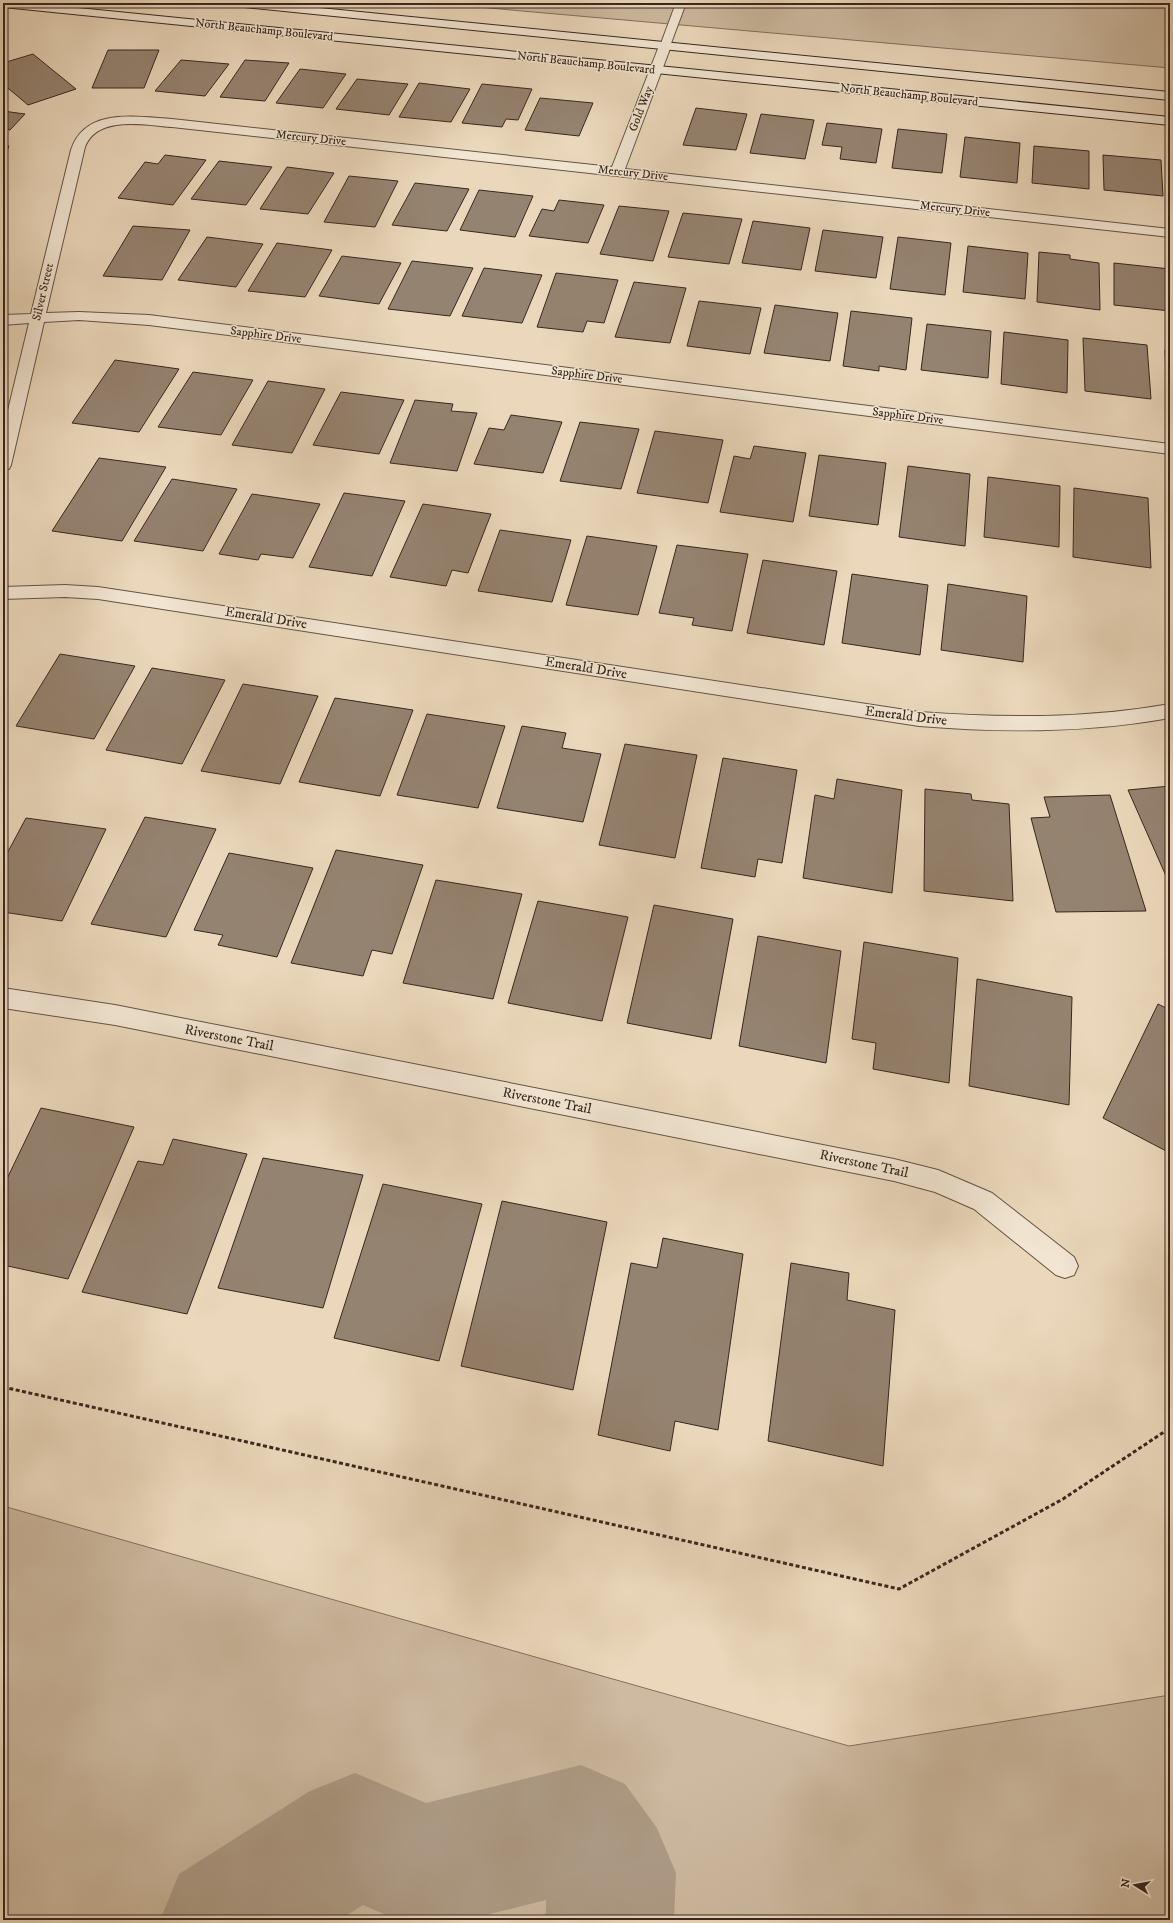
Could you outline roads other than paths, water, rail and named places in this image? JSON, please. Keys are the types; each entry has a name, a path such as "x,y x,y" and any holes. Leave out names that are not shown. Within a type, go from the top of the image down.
{"street":[{"name":"North Beauchamp Boulevard","path":"234,3 1170,96"},
{"name":"North Beauchamp Boulevard","path":"3,4 1170,121"},
{"name":"Gold Way","path":"617,172 665,46"},
{"name":"Mercury Drive","path":"96,126 110,122 126,121 172,123 1170,233"},
{"name":"Silver Street","path":"3,465 76,156 80,143 86,133 96,126"},
{"name":"Sapphire Drive","path":"3,320 79,316 149,320 1170,449"},
{"name":"Emerald Drive","path":"3,592 65,590 98,593 919,719 966,723 1062,724 1118,720 1170,711"},
{"name":"Riverstone Trail","path":"3,998 32,1001 123,1017 894,1170 938,1181 982,1201 1065,1266"}],"lane":[{"path":"665,46 681,3"}],"waterway":[{"path":"225,1920 355,1836 424,1867 581,1828 612,1873 610,1919 607,1920"}]}
